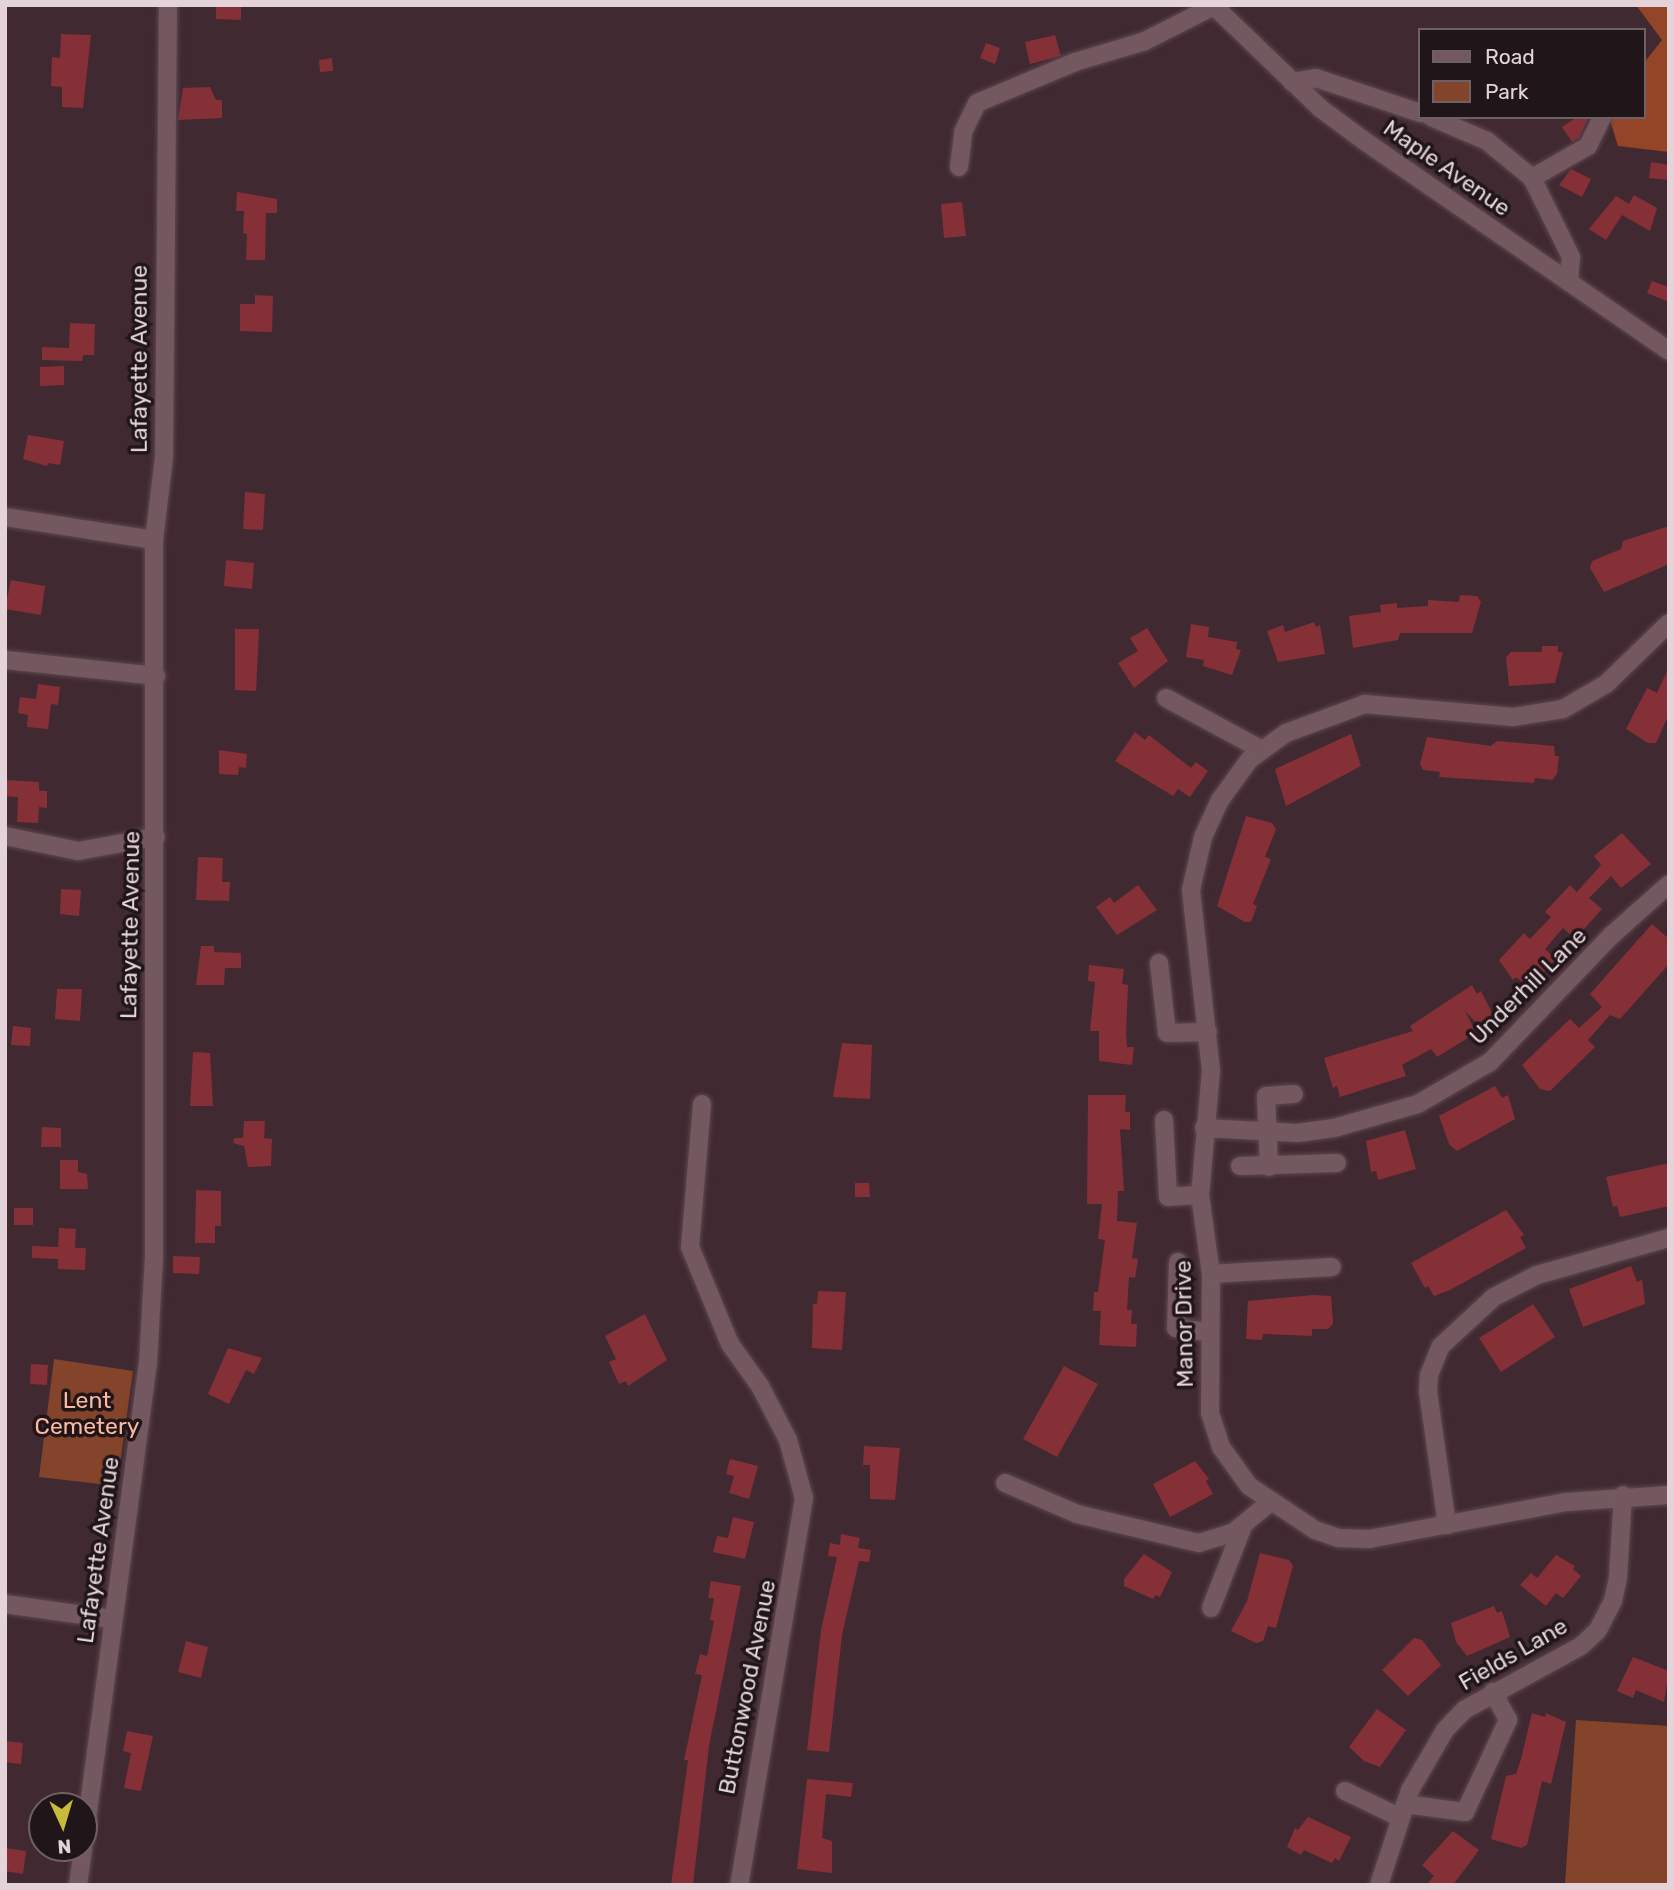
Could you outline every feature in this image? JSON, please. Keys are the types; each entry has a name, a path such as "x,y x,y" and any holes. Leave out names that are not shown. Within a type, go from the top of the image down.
{"street":[{"name":"Lafayette Avenue","path":"90,1792 111,1619 148,1364 154,1258 154,540 164,457 168,5"},
{"path":"959,167 963,132 977,103 1075,62 1146,41 1214,6"},
{"name":"Maple Avenue","path":"1214,6 1292,82 1366,142 1669,351"},
{"path":"1292,82 1316,78 1418,112"},
{"path":"1436,119 1487,141 1532,178 1571,257 1569,282"},
{"path":"1532,178 1587,146 1601,119"},
{"path":"5,517 154,540"},
{"name":"Manor Drive","path":"1669,623 1606,684 1563,709 1513,717 1364,704 1311,722 1262,750 1220,800 1194,864 1192,922 1208,1032 1210,1070 1200,1195 1210,1274 1208,1332 1214,1431 1248,1486 1293,1519 1338,1538 1403,1535 1447,1525 1623,1496 1669,1495"},
{"path":"5,660 156,676"},
{"path":"1166,698 1262,750"},
{"path":"5,836 78,851 156,837"},
{"name":"Underhill Lane","path":"1204,1128 1267,1133 1334,1128 1418,1104 1455,1084 1507,1046 1612,935 1669,884"},
{"path":"1159,963 1167,1034 1208,1032"},
{"path":"1269,1167 1267,1133 1257,1095 1294,1094"},
{"name":"Buttonwood Avenue","path":"702,1104 690,1247 719,1323 788,1440 804,1498 739,1885"},
{"path":"1164,1120 1168,1197 1200,1195"},
{"path":"1240,1166 1337,1163"},
{"path":"1447,1525 1428,1392 1429,1375 1441,1346 1494,1297 1537,1275 1669,1238"},
{"path":"1178,1262 1176,1328 1208,1332"},
{"path":"1210,1274 1332,1268"},
{"path":"1005,1483 1067,1511 1175,1540 1217,1540 1243,1526 1269,1503"},
{"name":"Fields Lane","path":"1379,1885 1403,1811 1445,1730 1464,1710 1581,1646 1598,1630 1613,1601 1618,1577 1623,1496"},
{"path":"1210,1608 1243,1526"},
{"path":"5,1604 111,1619"},
{"path":"1345,1791 1403,1811 1465,1812 1508,1720 1493,1692"},
{"path":"78,1885 81,1862"}],"green space":[{"name":"Lent Cemetery","path":"54,1359 133,1371 117,1486 39,1477"},
{"path":"1576,1720 1669,1726 1669,1885 1565,1885"}],"shaded area":[{"path":"1636,5 1669,5 1669,152 1618,146 1610,119 1646,119 1646,60 1662,40"}],"building":[{"path":"216,5 241,5 241,20 216,19"},
{"path":"61,34 91,35 83,108 62,107 62,87 51,86 52,57 60,58"},
{"path":"1055,35 1061,56 1030,64 1025,42"},
{"path":"986,43 1000,48 995,64 980,58"},
{"path":"332,58 333,71 320,72 319,60"},
{"path":"210,87 216,100 222,100 222,118 178,120 183,88"},
{"path":"1574,119 1588,119 1579,138 1572,142 1562,127"},
{"path":"1651,162 1669,165 1669,180 1649,178"},
{"path":"1571,169 1591,179 1582,197 1559,185"},
{"path":"237,192 277,199 277,213 266,213 265,260 246,260 244,211 236,211"},
{"path":"1634,195 1657,208 1650,231 1622,215 1606,240 1589,229 1616,196 1629,204"},
{"path":"962,202 966,236 944,238 941,204"},
{"path":"1652,281 1669,287 1669,302 1647,293"},
{"path":"255,295 273,296 272,332 240,331 240,304 255,304"},
{"path":"70,323 95,324 94,355 83,355 82,361 42,360 42,347 69,348"},
{"path":"64,366 64,385 40,386 40,367"},
{"path":"28,435 64,441 60,465 48,463 47,466 23,459"},
{"path":"245,492 265,494 263,530 243,529"},
{"path":"1669,526 1669,564 1604,592 1590,568 1592,561 1621,549 1623,541"},
{"path":"226,560 254,563 252,589 224,586"},
{"path":"11,580 45,586 41,615 5,609"},
{"path":"1460,595 1477,596 1481,602 1472,633 1400,633 1398,640 1353,648 1349,616 1381,612 1380,605 1397,603 1397,608 1428,606 1428,600 1459,602"},
{"path":"1314,622 1316,627 1320,625 1325,654 1278,662 1267,631 1283,625 1285,632"},
{"path":"1191,624 1209,627 1208,637 1237,642 1236,649 1241,650 1232,675 1203,666 1204,660 1186,657"},
{"path":"1147,628 1168,661 1134,688 1118,663 1138,651 1130,638"},
{"path":"235,629 259,629 256,691 235,690"},
{"path":"1542,646 1558,646 1558,652 1563,652 1555,683 1509,686 1506,657 1511,652 1542,652"},
{"path":"1669,667 1669,714 1656,743 1648,743 1626,729 1647,688 1657,693"},
{"path":"38,684 60,687 58,705 51,704 48,729 27,727 28,715 18,713 20,697 36,699"},
{"path":"1135,732 1145,740 1149,735 1191,768 1196,762 1208,771 1190,797 1178,789 1173,796 1115,761"},
{"path":"1351,734 1361,766 1286,806 1275,769"},
{"path":"1427,737 1491,746 1497,741 1554,746 1555,756 1559,756 1557,774 1552,780 1535,778 1534,783 1439,777 1440,772 1423,770 1420,764"},
{"path":"219,750 247,754 246,768 239,767 238,775 219,774"},
{"path":"5,780 39,782 39,791 47,791 47,808 39,807 38,823 17,822 18,797 5,796"},
{"path":"1246,816 1272,823 1276,829 1265,857 1271,859 1253,904 1257,906 1251,922 1245,922 1217,906"},
{"path":"1622,833 1651,864 1621,888 1611,876 1589,898 1602,909 1575,939 1563,928 1545,949 1556,959 1529,988 1516,977 1513,980 1499,960 1524,933 1530,939 1551,917 1545,912 1570,885 1577,892 1601,865 1594,856"},
{"path":"198,857 223,858 222,882 230,882 229,901 196,900"},
{"path":"1138,885 1157,910 1117,935 1096,907 1110,897 1114,903"},
{"path":"61,889 81,890 79,916 60,914"},
{"path":"1652,924 1669,939 1669,964 1620,1019 1610,1015 1588,1040 1595,1047 1550,1091 1540,1089 1522,1065 1570,1019 1579,1028 1602,1007 1590,994"},
{"path":"201,946 214,946 214,952 241,953 241,968 225,968 224,985 196,985"},
{"path":"1089,965 1124,969 1122,984 1128,985 1127,1047 1134,1047 1132,1065 1099,1061 1099,1031 1090,1031 1095,982 1088,981"},
{"path":"1472,985 1477,994 1481,991 1495,1019 1482,1029 1465,1011 1476,1033 1437,1057 1431,1049 1402,1065 1406,1076 1340,1097 1337,1086 1333,1088 1324,1058 1413,1031 1410,1026"},
{"path":"57,989 82,989 80,1021 55,1019"},
{"path":"13,1026 31,1028 30,1046 11,1045"},
{"path":"842,1043 872,1045 870,1099 833,1097"},
{"path":"193,1052 210,1053 213,1106 190,1106"},
{"path":"1495,1086 1502,1098 1508,1095 1515,1119 1457,1151 1449,1144 1439,1116"},
{"path":"1088,1095 1126,1095 1125,1112 1130,1112 1130,1130 1120,1129 1124,1191 1118,1191 1117,1221 1137,1223 1132,1258 1138,1259 1135,1278 1129,1277 1127,1310 1132,1310 1131,1324 1137,1324 1136,1347 1099,1345 1101,1311 1093,1311 1094,1292 1098,1292 1105,1240 1098,1239 1102,1204 1087,1204"},
{"path":"244,1121 265,1121 264,1138 272,1139 271,1166 248,1167 244,1146 233,1143 234,1138 243,1138"},
{"path":"42,1127 61,1128 61,1147 41,1147"},
{"path":"1405,1130 1416,1169 1378,1180 1376,1171 1371,1172 1366,1141"},
{"path":"60,1160 78,1160 78,1172 87,1174 88,1189 60,1189"},
{"path":"1669,1163 1669,1206 1620,1217 1617,1206 1613,1207 1606,1177"},
{"path":"855,1183 869,1183 870,1197 855,1197"},
{"path":"196,1190 221,1191 221,1226 215,1226 215,1243 195,1243"},
{"path":"14,1208 33,1208 33,1225 14,1225"},
{"path":"1506,1210 1524,1235 1520,1237 1526,1248 1450,1290 1434,1296 1428,1286 1425,1288 1411,1263"},
{"path":"59,1228 76,1229 75,1248 86,1248 85,1270 58,1269 58,1259 32,1258 32,1246 58,1247"},
{"path":"173,1256 200,1257 199,1274 173,1273"},
{"path":"1631,1266 1637,1282 1642,1280 1645,1304 1583,1327 1569,1289"},
{"path":"818,1291 846,1292 842,1350 812,1348 813,1304 817,1304"},
{"path":"1331,1296 1333,1324 1328,1329 1312,1329 1312,1336 1263,1334 1262,1340 1246,1339 1248,1301"},
{"path":"1533,1304 1555,1337 1501,1372 1479,1338"},
{"path":"645,1314 667,1360 628,1386 626,1381 619,1384 609,1362 616,1359 605,1336"},
{"path":"228,1348 262,1358 254,1374 246,1370 229,1404 208,1394"},
{"path":"31,1364 48,1365 47,1385 30,1384"},
{"path":"1064,1366 1098,1384 1057,1457 1023,1439"},
{"path":"864,1446 900,1448 895,1500 870,1499 870,1465 863,1465"},
{"path":"730,1459 758,1466 749,1499 729,1493 734,1476 726,1474"},
{"path":"1195,1461 1209,1479 1206,1481 1213,1494 1170,1517 1153,1484"},
{"path":"733,1517 754,1522 745,1559 713,1552 717,1536 728,1538"},
{"path":"841,1534 860,1538 858,1548 871,1550 869,1562 859,1561 842,1635 829,1752 807,1750 821,1630 837,1557 828,1556 830,1543 840,1545"},
{"path":"1260,1553 1289,1560 1293,1566 1276,1628 1268,1626 1263,1641 1256,1643 1231,1631 1247,1601"},
{"path":"1144,1554 1172,1572 1160,1597 1156,1595 1153,1599 1124,1586 1124,1579"},
{"path":"1556,1555 1575,1566 1573,1569 1581,1576 1563,1598 1556,1593 1546,1606 1520,1585 1531,1573 1537,1578"},
{"path":"711,1581 741,1586 709,1746 693,1885 671,1885 688,1760 684,1760 702,1675 695,1674 700,1654 707,1656 714,1621 710,1620 714,1598 708,1598"},
{"path":"1494,1606 1497,1613 1502,1611 1510,1637 1467,1656 1456,1642 1451,1623"},
{"path":"1414,1638 1422,1640 1441,1665 1408,1696 1382,1670"},
{"path":"186,1641 208,1647 201,1678 178,1672"},
{"path":"1633,1657 1669,1671 1664,1702 1636,1690 1633,1698 1617,1691"},
{"path":"1377,1709 1406,1730 1380,1767 1364,1761 1349,1747"},
{"path":"1532,1713 1545,1717 1546,1713 1566,1722 1551,1784 1542,1781 1527,1845 1521,1848 1491,1839 1506,1776 1516,1774"},
{"path":"127,1731 153,1736 141,1791 124,1788 131,1753 123,1751"},
{"path":"5,1741 23,1743 21,1764 5,1762"},
{"path":"807,1779 853,1783 851,1797 826,1794 822,1838 832,1841 832,1873 797,1869"},
{"path":"1308,1817 1351,1837 1339,1861 1335,1858 1332,1863 1304,1850 1301,1855 1287,1847 1295,1828 1298,1830"},
{"path":"1453,1831 1479,1850 1453,1885 1426,1885 1434,1876 1422,1865"},
{"path":"5,1848 26,1851 23,1874 5,1871"}]}
